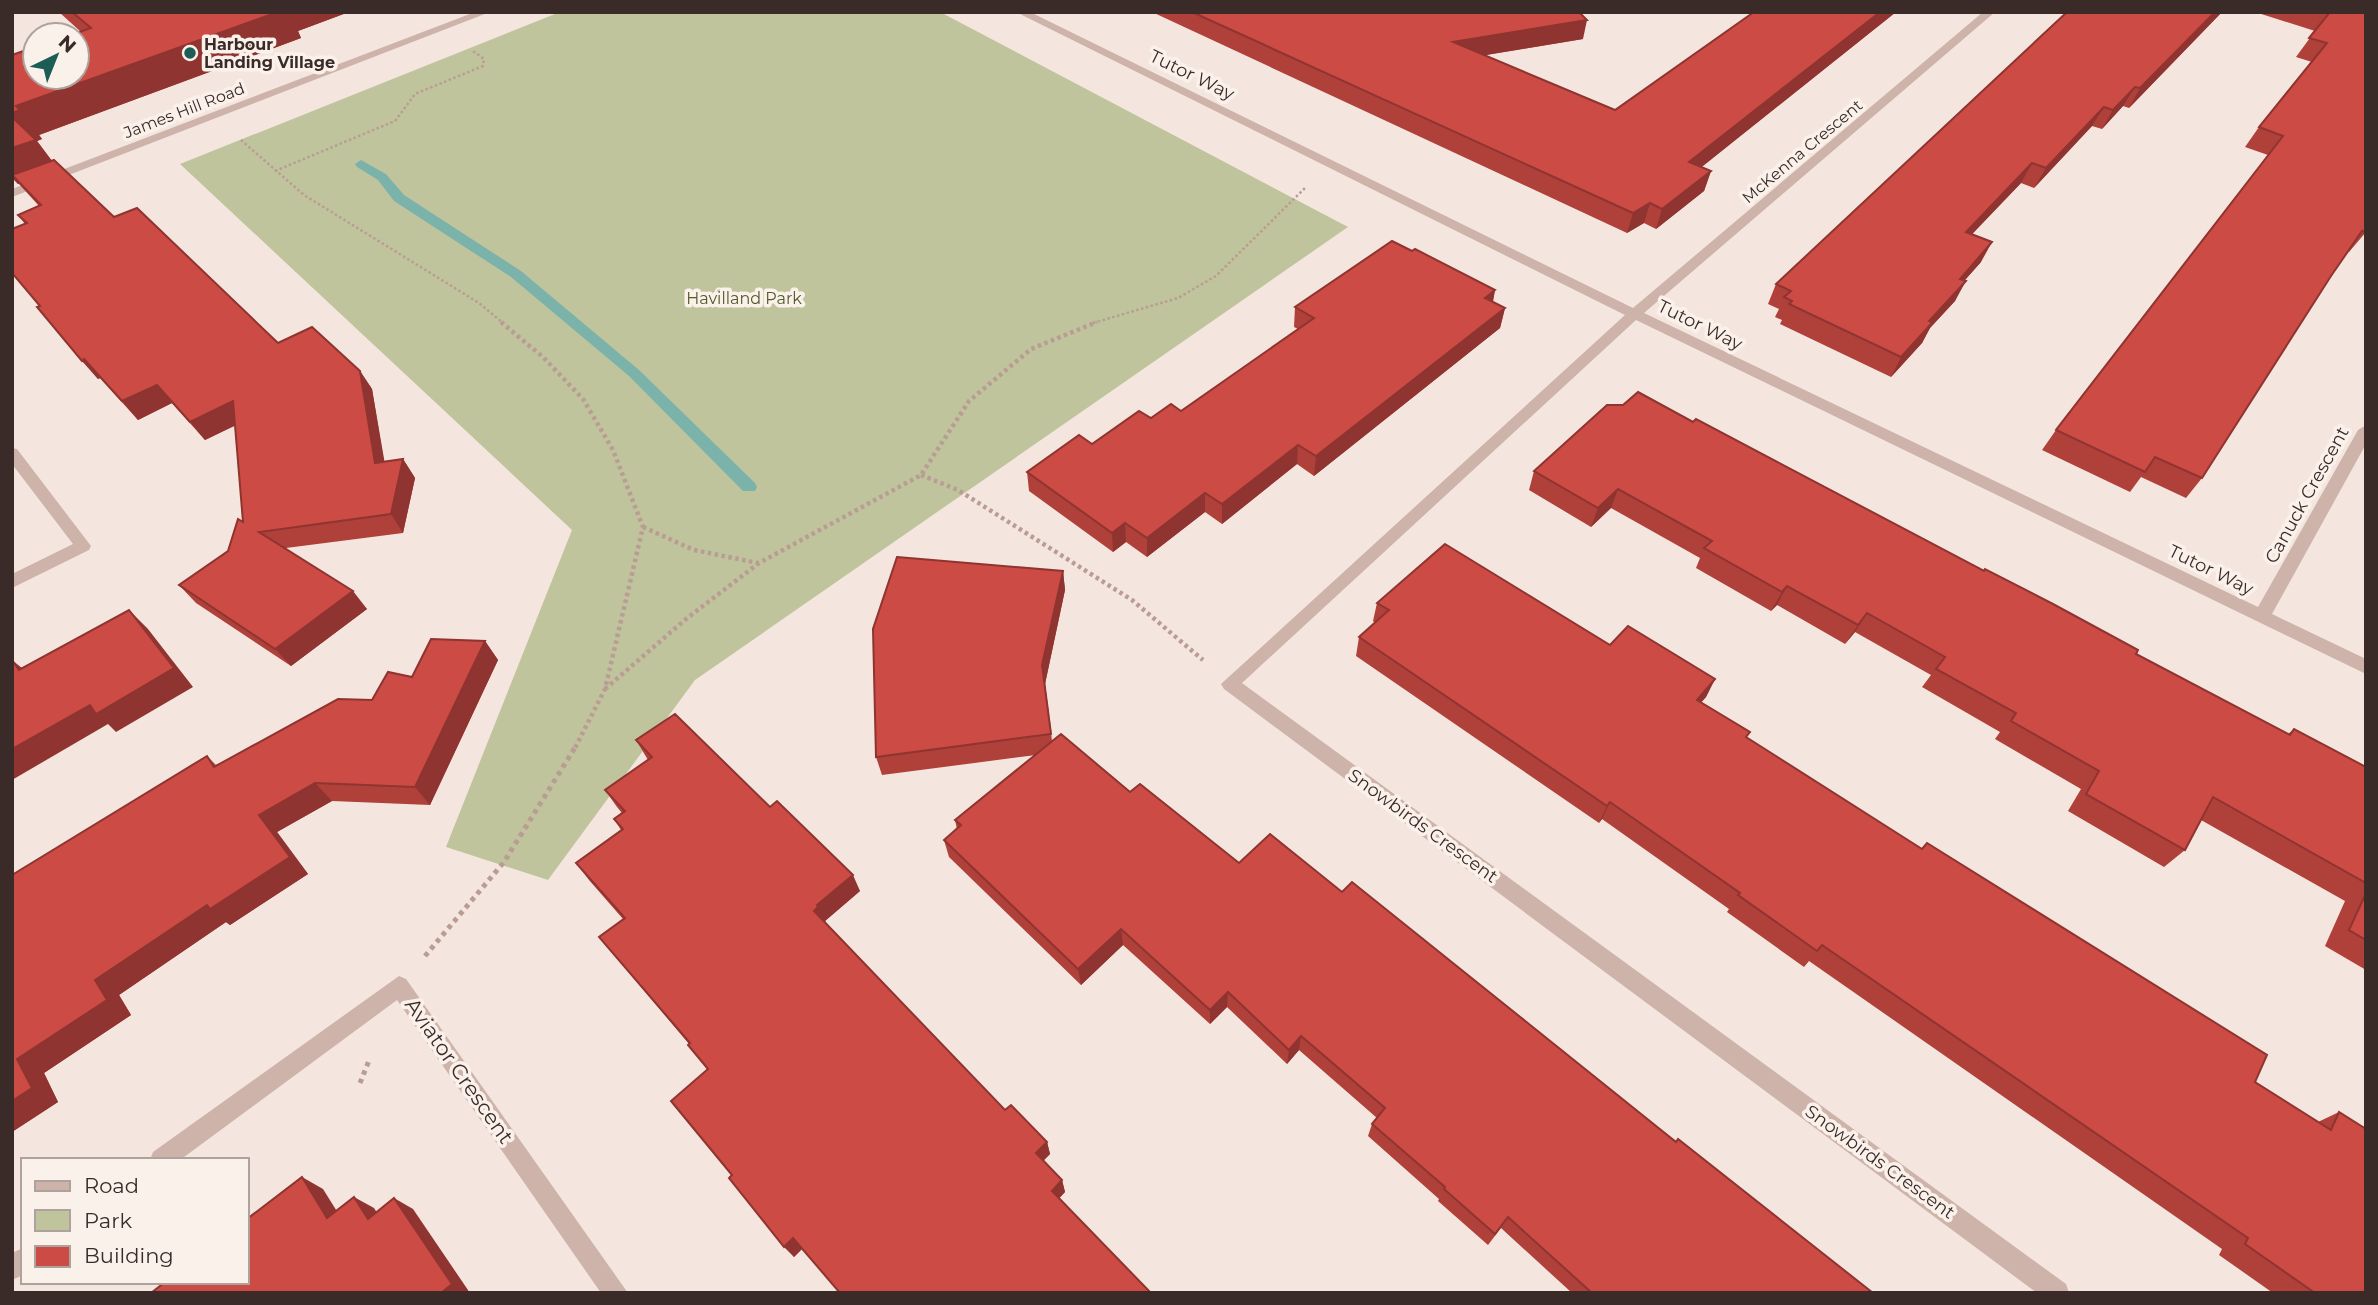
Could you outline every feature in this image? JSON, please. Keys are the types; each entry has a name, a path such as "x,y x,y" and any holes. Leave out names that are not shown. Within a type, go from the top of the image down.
{"street":[{"name":"James Hill Road","path":"12,193 485,12"},
{"name":"Tutor Way","path":"1021,12 1634,314 2366,667"},
{"name":"McKenna Crescent","path":"1634,314 1990,12"},
{"path":"1230,684 1634,314"},
{"name":"Canuck Crescent","path":"2262,616 2366,430"},
{"path":"12,453 83,546 12,582"},
{"name":"Snowbirds Crescent","path":"1230,684 2057,1293"},
{"name":"Aviator Crescent","path":"164,1158 399,986 616,1293"}],"path":[{"path":"275,171 395,121 415,94 483,66 484,59 439,30"},
{"path":"208,118 242,141 304,195 479,303 543,357 583,399 613,450 643,527 604,689 569,760 505,862 399,986 360,1083"},
{"path":"604,689 686,619 758,563 921,475 969,401 1031,349 1108,317 1178,298 1216,276 1306,187 1335,167"},
{"path":"921,475 958,490 1132,600 1230,684"},
{"path":"643,527 694,550 758,563"}],"green space":[{"name":"Havilland Park","path":"560,12 940,12 1348,227 695,680 548,880 446,847 572,530 180,164"}],"building":[{"path":"72,12 278,12 91,79 91,21 83,21"},
{"path":"1192,12 1579,12 1587,20 1453,42 1615,110 1754,12 1880,12 1689,162 1711,171 1662,209 1650,203 1633,213"},
{"path":"2067,12 2215,12 2140,88 2135,87 2113,110 2104,107 2046,168 2032,163 1966,232 1992,242 1960,279 1966,281 1929,321 1932,323 1901,357 1789,304 1792,301 1784,297 1791,291 1776,284"},
{"path":"2330,12 2366,12 2366,232 2362,231 2331,276 2202,478 2155,457 2145,472 2056,430 2283,136 2259,127 2327,43 2309,38"},
{"path":"21,52 21,91 58,91 16,106 20,110 12,113 12,55"},
{"path":"12,117 36,140 12,148"},
{"path":"54,160 114,217 137,208 278,343 312,327 360,371 375,463 403,459 391,514 259,532 353,591 275,649 179,585 228,551 238,519 243,522 233,401 190,422 157,385 122,401 84,359 82,361 12,273 12,229 27,223 18,215 41,205 12,175"},
{"path":"1392,241 1412,251 1415,249 1495,290 1485,298 1505,308 1316,456 1298,445 1222,504 1205,493 1147,538 1125,523 1112,533 1027,472 1079,435 1092,444 1139,411 1151,418 1171,404 1181,411 1314,318 1295,307"},
{"path":"1638,392 1693,422 1696,419 1984,571 1985,569 2053,604 2138,650 2136,654 2290,735 2294,729 2366,767 2366,883 2213,797 2185,850 2086,794 2099,771 2011,721 2016,713 1936,669 1945,657 1867,613 1858,625 1787,586 1782,592 1704,548 1712,541 1618,489 1598,508 1534,471 1607,405 1623,405"},
{"path":"1445,544 1610,645 1628,626 1715,679 1697,700 1750,732 1746,737 1922,849 1927,843 2267,1055 2255,1082 2331,1130 2339,1112 2366,1129 2366,1293 2315,1293 2245,1244 2248,1238 1822,945 1817,951 1610,802 1607,806 1359,637 1389,610 1377,603"},
{"path":"897,557 1063,571 1042,665 1051,734 876,757 873,629"},
{"path":"129,610 174,668 96,714 90,705 12,749 12,660 19,670"},
{"path":"431,639 485,641 415,787 315,783 259,815 290,857 210,909 207,905 95,980 107,1000 17,1059 32,1088 12,1101 12,875 207,756 214,767 338,699 372,700 388,672 412,677"},
{"path":"675,714 770,807 777,801 853,875 817,905 814,911 1005,1110 1011,1105 1047,1142 1036,1153 1062,1180 1052,1191 1151,1293 840,1293 793,1238 784,1247 729,1178 732,1175 671,1101 708,1069 688,1045 690,1043 599,937 625,918 576,863 623,829 614,819 625,811 605,790 652,757 636,740"},
{"path":"1061,734 1130,792 1140,784 1239,863 1270,834 1342,892 1352,882 1676,1142 1678,1139 1873,1293 1592,1293 1508,1217 1495,1234 1444,1189 1445,1187 1372,1124 1385,1108 1301,1036 1289,1050 1228,992 1210,1010 1121,929 1078,969 944,840 961,825 955,820"},
{"path":"2366,893 2366,940 2349,930"},
{"path":"302,1177 327,1218 354,1197 368,1219 394,1198 452,1284 441,1293 151,1293 162,1284 248,1284 248,1218"}],"waterway":[{"path":"361,164 382,177 399,198 516,274 634,373 749,487"}],"place":[{"name":"Harbour Landing Village","path":"190,53"}]}
